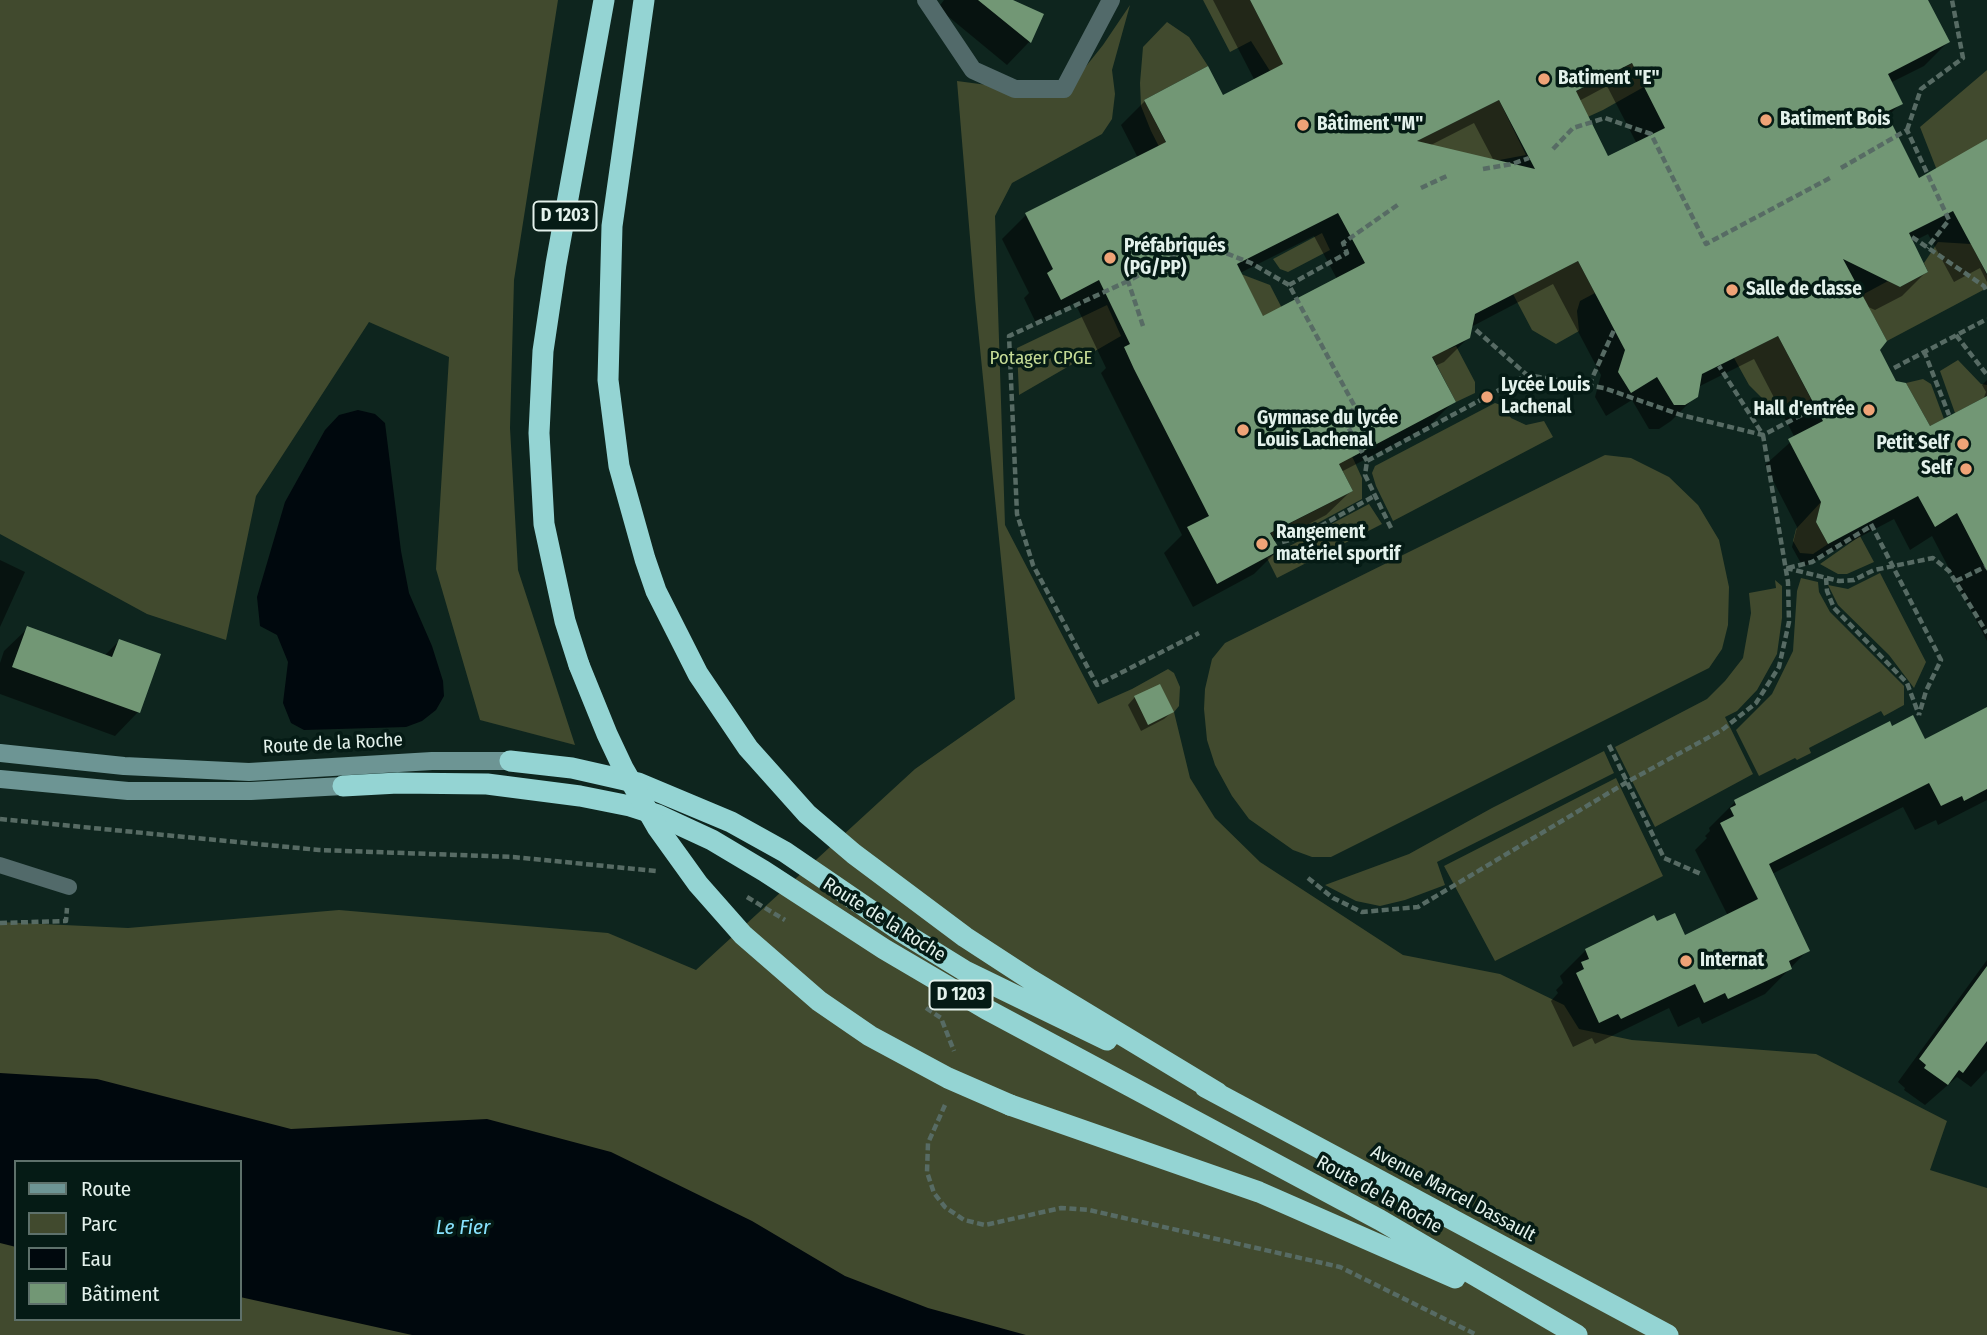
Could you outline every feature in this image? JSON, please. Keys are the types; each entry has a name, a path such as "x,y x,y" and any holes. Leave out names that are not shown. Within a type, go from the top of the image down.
{"highway":[{"name":"D 1203","path":"604,0 543,351 539,433 544,524 565,621 579,665 607,734 651,817 677,858 743,935 819,1001 870,1036 948,1079 1010,1105 1185,1164 1301,1209 1577,1335"},
{"name":"D 1203","path":"644,0 612,226 608,380 619,466 645,559 656,591 698,674 748,748 807,814 854,854 965,937 1217,1093"},
{"name":"Route de la Roche","path":"510,761 572,768 638,783 731,822 785,852 902,932 965,971 1217,1093"},
{"name":"Route de la Roche","path":"342,786 398,783 487,784 580,796 658,814 712,840 884,949 974,1002 1380,1220 1549,1320"},
{"name":"Avenue Marcel Dassault","path":"1217,1093 1668,1335"}],"main road":[{"name":"Route de la Roche","path":"0,753 124,766 248,772 432,761 510,761"},
{"name":"D 1203","path":"0,779 128,791 251,791 342,786"}],"street":[{"path":"926,0 973,70 1015,89 1064,89 1111,0"}],"lane":[{"path":"0,865 69,887"}],"path":[{"path":"1841,168 1907,130 1921,89 1963,58 1952,0"},
{"path":"1553,149 1573,128 1605,118 1651,134 1706,244 1830,178"},
{"path":"1907,130 1949,220 1927,248"},
{"path":"1483,169 1529,158"},
{"path":"1420,188 1448,175"},
{"path":"1289,285 1347,253 1343,243 1399,204"},
{"path":"1912,237 1984,286 1987,292"},
{"path":"1199,633 1097,685 1033,565 1017,514 1009,336 1128,281 1200,243 1251,263 1289,285 1354,405 1348,427 1367,461 1365,475 1391,528"},
{"path":"1128,281 1143,326"},
{"path":"1894,368 1987,318"},
{"path":"1476,330 1527,375 1604,388 1681,415 1763,435 1814,409"},
{"path":"1589,385 1614,330"},
{"path":"1956,335 1987,375"},
{"path":"1924,351 1949,415"},
{"path":"1307,878 1333,898 1362,912 1418,907 1446,893 1626,782 1722,730 1756,703 1779,667 1789,622 1786,568 1763,435 1719,366"},
{"path":"1367,461 1527,375"},
{"path":"1282,542 1301,537 1376,495"},
{"path":"1786,568 1812,562 1871,525 1941,660 1926,691 1919,715 1907,683 1834,608 1826,591 1826,578"},
{"path":"1786,568 1839,582 1854,580 1874,570 1933,558 1949,571 1987,633"},
{"path":"1956,581 1985,567"},
{"path":"1609,745 1664,858 1701,874"},
{"path":"0,818 319,850 513,857 669,873"},
{"path":"0,923 66,921 69,887"},
{"path":"739,891 796,926"},
{"path":"919,1003 941,1018 955,1054"},
{"path":"948,1096 928,1143 928,1172 934,1192 945,1207 964,1220 985,1225 1061,1208 1089,1210 1340,1266 1477,1335"}],"green space":[{"path":"0,0 558,0 514,280 510,428 518,570 575,745 480,720 436,569 449,357 369,322 256,496 226,640 147,614 0,534"},
{"path":"1203,0 1250,0 1267,33 1295,19 1311,50 1270,71 1251,41 1230,52"},
{"path":"1130,5 1112,70 1115,94 1112,119 1102,134 1012,183 995,216 1005,525 1098,704 1168,669 1174,673 1180,687 1179,706 1174,712 1190,778 1215,818 1260,862 1403,955 1500,974 1564,1005 1579,1029 1632,1040 1816,1054 1947,1121 1930,1170 1987,1188 1987,1335 0,1335 0,922 128,928 339,910 608,933 696,970 915,769 1015,699 975,298 957,81 1063,95 1103,45"},
{"path":"1167,22 1189,37 1208,66 1144,100 1213,234 1245,218 1263,251 1202,231 1151,131 1141,106 1143,47"},
{"path":"1643,58 1658,79 1603,110 1570,125 1535,112"},
{"path":"1987,70 1987,139 1938,173 1920,127"},
{"path":"1499,100 1526,155 1489,162 1401,149"},
{"path":"1322,233 1330,250 1288,272 1280,269 1273,259"},
{"path":"1938,242 1971,244 1987,275 1987,288 1887,341 1862,295 1888,281 1900,287 1928,272 1924,263"},
{"path":"1578,261 1595,293 1580,301 1577,311 1579,331 1556,344 1532,330 1513,294"},
{"path":"1241,274 1270,285 1301,345 1362,478 1362,499 1303,531 1274,539 1271,533 1353,491"},
{"name":"Potager CPGE","path":"1107,305 1121,336 1019,395 1017,348"},
{"path":"1778,336 1811,399 1800,405 1774,406 1762,398 1749,385 1734,358"},
{"path":"1423,339 1449,349 1456,346 1475,382 1475,393 1456,402"},
{"path":"1958,360 1981,384 1987,385 1987,396 1955,413 1940,371"},
{"path":"1923,379 1931,384 1944,419 1930,426 1906,383"},
{"path":"1495,403 1504,406 1511,418 1526,425 1544,421 1553,437 1393,521 1376,486 1372,473 1375,466"},
{"path":"1605,455 1631,458 1669,477 1698,505 1719,540 1729,587 1728,625 1722,649 1709,668 1331,857 1312,857 1293,850 1249,819 1232,796 1215,765 1207,740 1205,689 1212,659 1225,643"},
{"path":"1821,502 1816,522 1828,544 1813,554 1800,553 1793,541 1796,529"},
{"path":"1369,504 1382,524 1277,578 1267,558"},
{"path":"1860,536 1874,562 1847,574 1838,574 1820,564"},
{"path":"1880,573 1926,662 1914,688 1889,655 1838,605 1828,585 1848,589"},
{"path":"1801,578 1818,582 1819,592 1830,612 1904,686 1904,705 1884,716 1881,711 1809,748 1811,753 1759,776 1736,730 1772,694 1793,651 1797,591"},
{"path":"1775,580 1782,586 1782,618 1777,654 1757,690 1737,711 1725,717 1753,774 1655,827 1615,747 1707,699 1725,681 1743,658 1751,613 1749,593 1776,588"},
{"path":"1604,751 1614,773 1437,862 1445,885 1380,906 1356,901 1325,885 1409,854"},
{"path":"1616,778 1663,876 1495,961 1444,866"}],"water":[{"path":"358,410 375,414 385,423 409,593 432,646 443,681 444,696 436,710 422,721 406,727 304,730 291,723 283,703 288,662 277,635 260,626 257,597 285,502 325,430 339,415"},
{"name":"Le Fier","path":"0,1073 97,1079 291,1129 487,1119 611,1152 752,1221 845,1276 928,1308 1026,1335 412,1335 242,1297 242,1160 14,1160 14,1246 0,1243"}],"building":[{"path":"978,0 1013,0 1044,14 1031,43"},
{"path":"1250,0 1928,0 1950,42 1888,74 1903,104 1886,112 1919,178 1987,139 1987,274 1953,211 1909,233 1928,272 1900,287 1843,259 1887,341 1880,350 1896,381 1906,383 1930,426 1987,396 1987,571 1957,513 1935,527 1918,496 1828,544 1816,522 1821,502 1788,439 1823,421 1778,336 1702,374 1698,397 1685,405 1674,405 1657,377 1631,393 1618,372 1625,350 1578,261 1475,314 1470,338 1432,357 1456,402 1339,464 1353,491 1270,533 1280,550 1217,584 1187,527 1209,516 1134,369 1124,347 1130,344 1099,280 1061,300 1047,273 1053,269 1025,213 1166,142 1144,100 1208,66 1223,95 1283,64","holes":["1632,63 1665,128 1608,156 1576,91","1499,100 1535,169 1417,141","1338,213 1365,263 1263,316 1237,264"]},
{"path":"27,626 112,657 119,639 161,654 140,713 12,667"},
{"path":"1160,684 1174,712 1148,725 1134,696"},
{"path":"1987,707 1987,789 1964,801 1962,796 1941,806 1929,783 1769,864 1810,951 1789,961 1792,969 1728,999 1725,993 1704,1003 1695,984 1621,1019 1618,1014 1599,1023 1576,973 1584,969 1581,962 1589,959 1585,949 1654,915 1657,921 1675,913 1685,935 1758,899 1720,823 1734,816 1730,808 1736,805 1734,800 1890,721 1892,726 1913,715 1925,739"},
{"path":"1987,966 1987,1041 1963,1073 1959,1070 1948,1085 1924,1068 1926,1065 1919,1059"}],"place":[{"name":"Batiment \"E\"","path":"1544,79"},
{"name":"Batiment Bois","path":"1766,120"},
{"name":"Bâtiment \"M\"","path":"1303,125"},
{"name":"Préfabriqués (PG/PP)","path":"1110,258"},
{"name":"Salle de classe","path":"1732,290"},
{"name":"Lycée Louis Lachenal","path":"1487,397"},
{"name":"Hall d'entrée","path":"1869,410"},
{"name":"Gymnase du lycée Louis Lachenal","path":"1243,430"},
{"name":"Petit Self","path":"1963,444"},
{"name":"Self","path":"1966,469"},
{"name":"Rangement matériel sportif","path":"1262,544"},
{"name":"Internat","path":"1686,961"}]}
